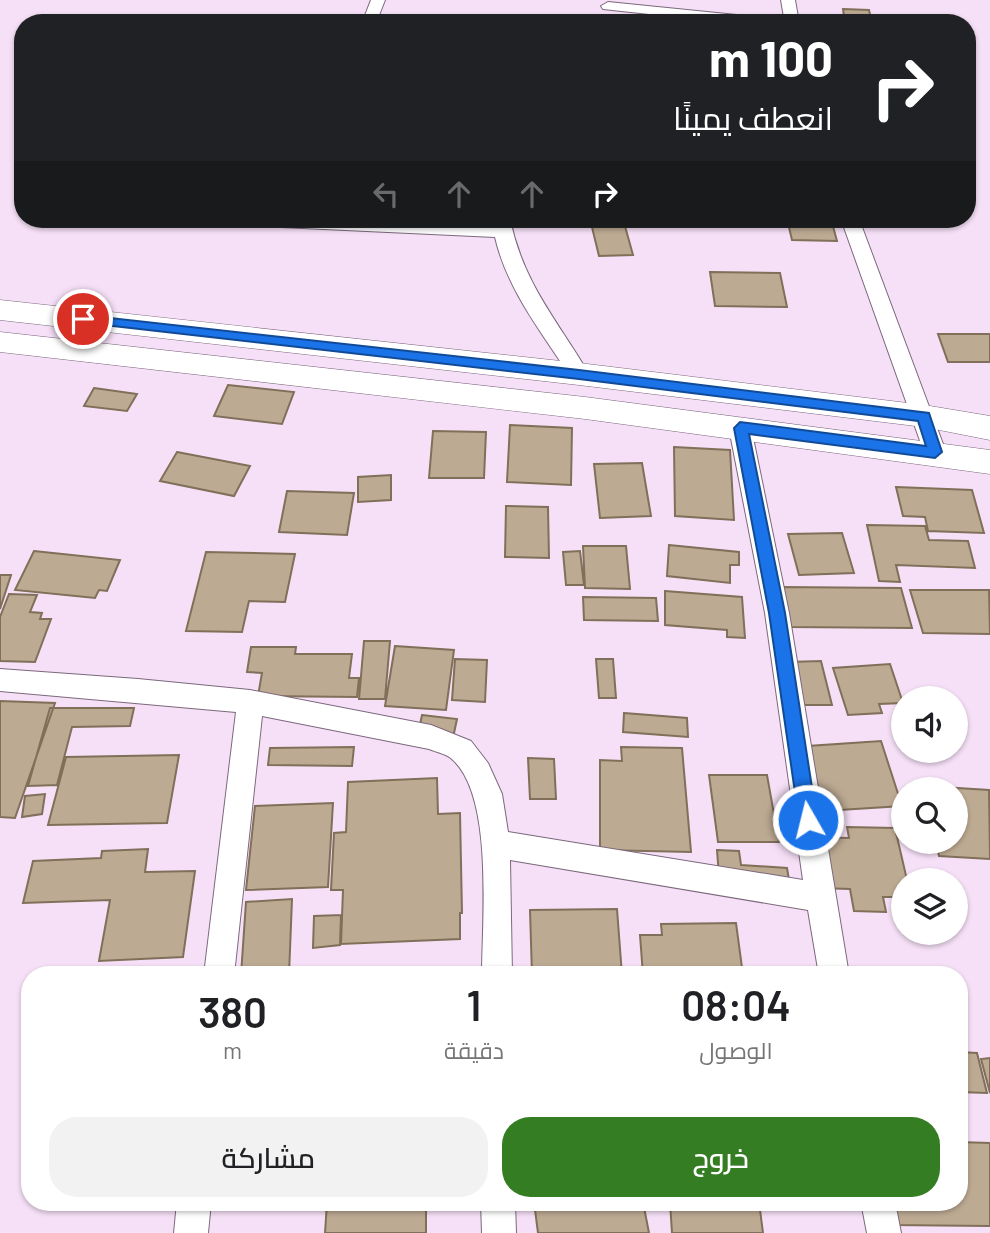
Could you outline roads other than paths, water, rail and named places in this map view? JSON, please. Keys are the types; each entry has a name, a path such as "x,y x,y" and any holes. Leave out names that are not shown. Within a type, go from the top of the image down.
{"main road":[{"path":"0,310 579,374 924,416 990,428"},
{"path":"0,342 740,428 935,452 990,462"}],"street":[{"path":"608,6 688,14"},
{"path":"502,228 520,279 579,374"},
{"path":"853,228 935,452"},
{"path":"740,428 777,613 832,966"},
{"path":"0,680 138,690 250,702 431,737 462,750 478,772 488,794 496,845 497,966"},
{"path":"220,966 250,702"},
{"path":"496,845 820,897"},
{"path":"191,1233 193,1211"},
{"path":"499,1211 499,1233"},
{"path":"880,1211 884,1233"}]}
